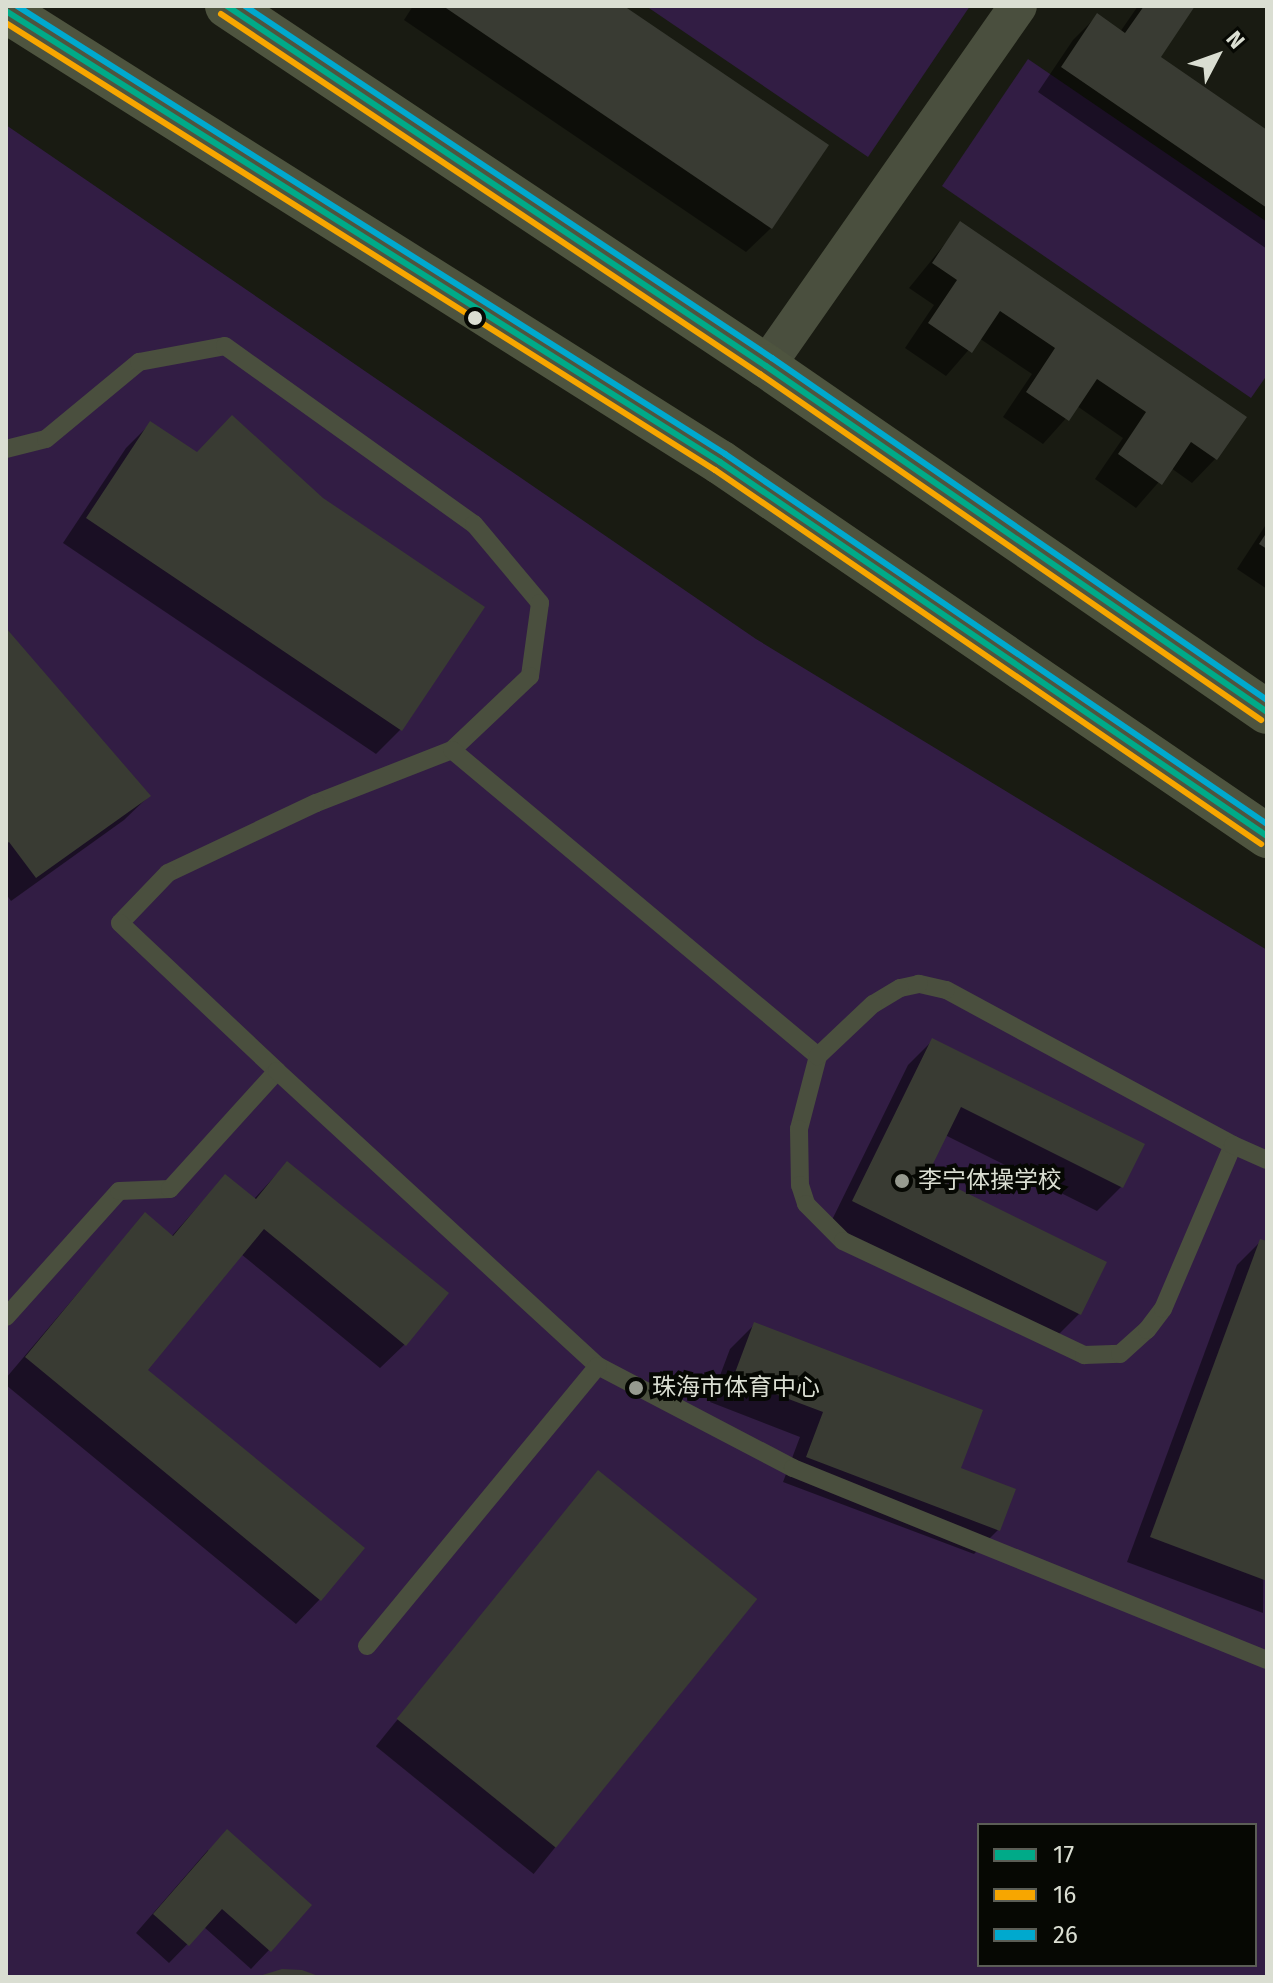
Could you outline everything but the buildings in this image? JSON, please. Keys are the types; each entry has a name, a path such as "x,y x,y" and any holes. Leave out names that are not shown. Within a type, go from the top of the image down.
{"main road":[{"path":"227,6 766,366 1267,712"},
{"path":"6,11 720,462 1267,836"}],"street":[{"path":"766,366 1018,6"}],"lane":[{"path":"6,449 46,439 139,362 225,346 474,524 540,603 530,676 452,750 316,803 168,873 120,923 598,1366 793,1468 1267,1660"},
{"path":"452,750 818,1056"},
{"path":"1233,1145 1163,1309 1120,1354 1084,1355 843,1241 806,1204 800,1185 799,1129 818,1056 886,996 919,984 933,987 1267,1160"},
{"path":"6,1317 119,1191 170,1189 277,1071"},
{"path":"367,1646 598,1366"}],"shaded area":[{"path":"646,6 970,6 868,157"},
{"path":"1028,59 1267,222 1267,375 1251,398 942,186"},
{"name":"珠海市体育中心","path":"6,125 756,639 1267,950 1267,1977 6,1977"}],"transit line":[{"name":"26","path":"17,6 725,454 1267,824"},
{"name":"17","path":"227,6 766,366 1267,712"},
{"name":"26","path":"245,6 772,358 1267,700"},
{"name":"17","path":"6,11 720,462 1267,836"},
{"name":"16","path":"221,14 760,374 1261,720"},
{"name":"16","path":"6,23 715,470 1261,844"}],"place":[{"name":"李宁体操学校","path":"902,1181"},
{"name":"珠海市体育中心","path":"636,1388"}]}
